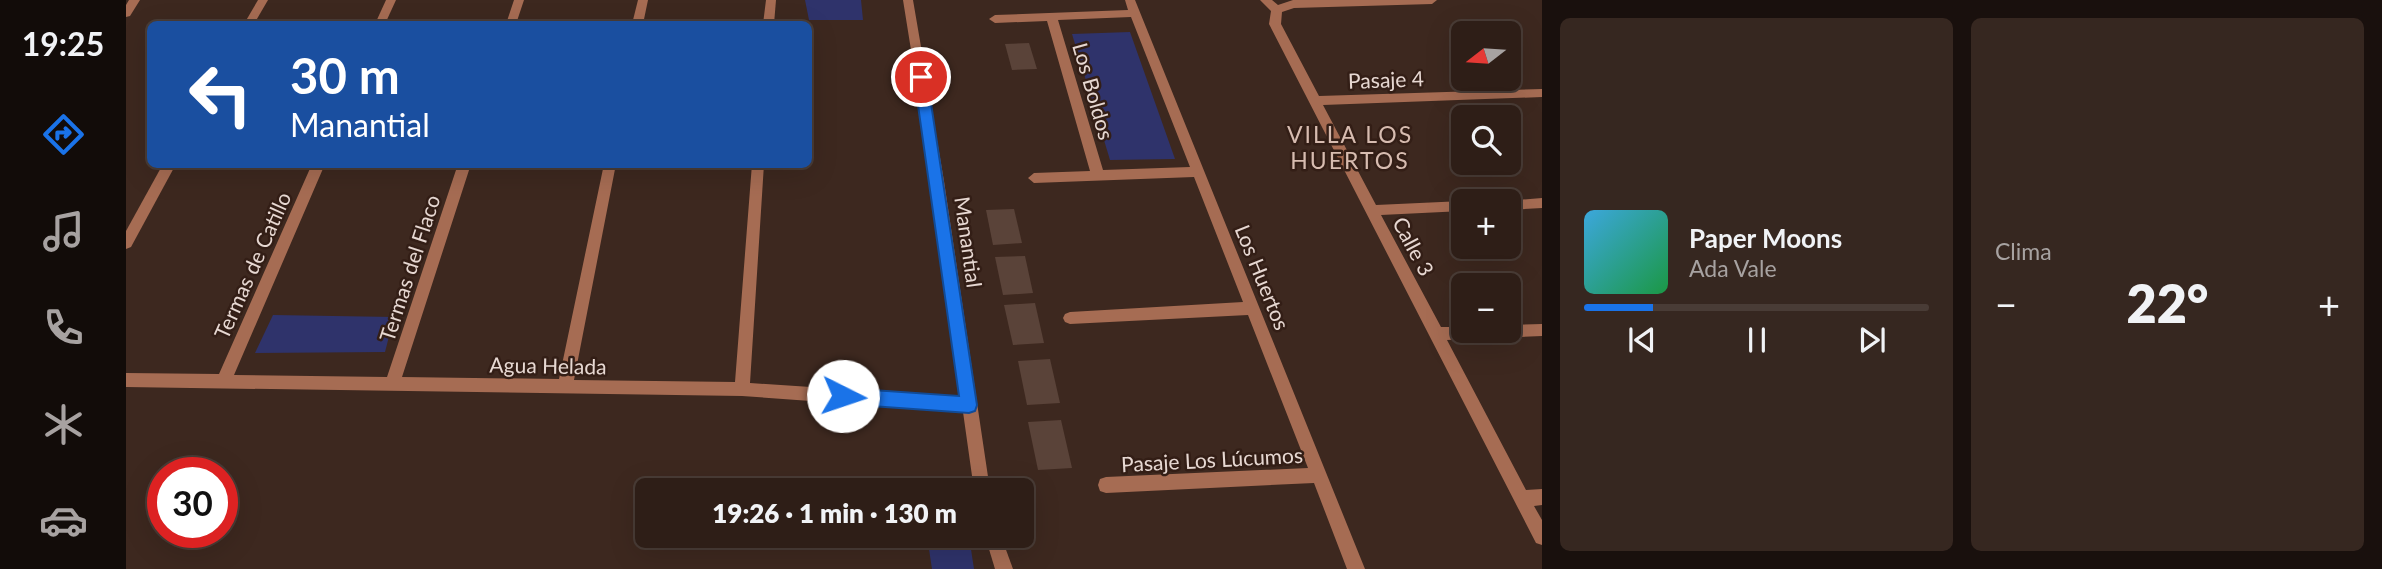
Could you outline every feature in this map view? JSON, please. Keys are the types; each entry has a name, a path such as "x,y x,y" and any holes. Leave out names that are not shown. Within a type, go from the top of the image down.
{"street":[{"path":"126,13 135,0"},
{"path":"251,21 263,0"},
{"path":"381,21 391,0"},
{"path":"512,21 519,0"},
{"path":"639,21 643,0"},
{"path":"769,21 771,0"},
{"name":"Manantial","path":"908,0 938,181 980,478"},
{"path":"1265,0 1277,10 1293,4 1432,0"},
{"path":"995,19 1052,17 1133,6"},
{"name":"Los Huertos","path":"1133,6 1356,569"},
{"name":"Calle 3","path":"1277,10 1276,24 1542,537"},
{"name":"Los Boldos","path":"1052,17 1098,176"},
{"name":"Pasaje 4","path":"1316,102 1542,93"},
{"path":"126,243 168,168"},
{"name":"Termas de Catillo","path":"223,382 316,168"},
{"name":"Termas del Flaco","path":"393,384 464,168"},
{"path":"565,386 609,168"},
{"path":"742,389 758,168"},
{"path":"1034,178 1198,172"},
{"path":"1521,204 1542,203"},
{"path":"1372,210 1451,207"},
{"path":"1070,318 1253,308"},
{"path":"1437,334 1542,330"},
{"name":"Agua Helada","path":"126,380 742,389 969,405"},
{"name":"Pasaje Los Lúcumos","path":"1106,485 1320,475"},
{"path":"1522,498 1542,497"},
{"path":"997,548 1004,569"}],"shaded area":[{"path":"805,0 861,0 863,20 809,20"},
{"path":"1130,32 1175,159 1110,160 1072,34"},
{"path":"273,315 394,317 385,352 255,353"},
{"path":"929,548 971,548 974,569 932,569"}],"building":[{"path":"1029,43 1037,69 1012,70 1005,44"},
{"path":"1014,209 1022,243 993,245 986,210"},
{"path":"1025,256 1033,293 1003,295 995,257"},
{"path":"1035,303 1044,343 1013,345 1004,305"},
{"path":"1050,359 1060,403 1027,405 1018,361"},
{"path":"1061,420 1072,468 1038,470 1028,422"}],"district":[{"name":"VILLA LOS HUERTOS","path":"1350,147"}],"route":[{"path":"843,396 969,405 921,77"}]}
